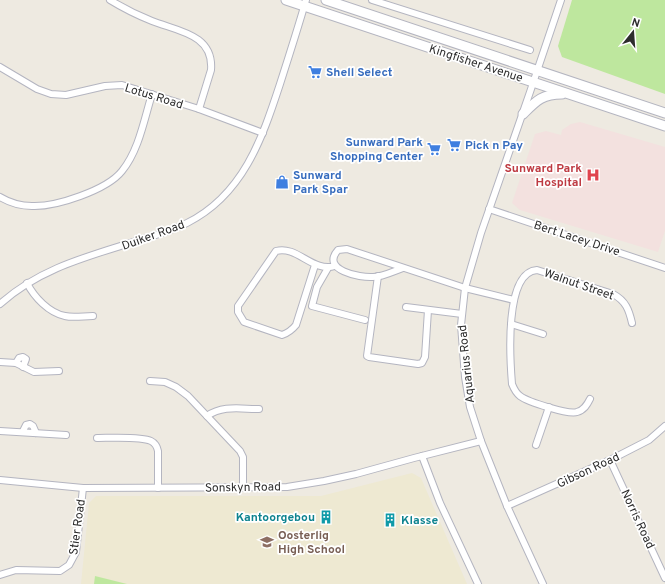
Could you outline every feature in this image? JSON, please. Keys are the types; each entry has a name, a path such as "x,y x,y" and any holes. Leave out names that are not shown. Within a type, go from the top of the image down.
{"street":[{"path":"110,0 152,21 194,36 203,44 210,55 211,70 199,109"},
{"name":"Kingfisher Avenue","path":"286,0 305,3 665,126"},
{"name":"Kingfisher Avenue","path":"326,0 665,113"},
{"path":"372,0 530,50"},
{"name":"Aquarius Road","path":"543,584 507,506 481,441 470,407 465,377 461,325 465,288 471,264 523,114 560,0"},
{"name":"Duiker Road","path":"0,304 27,283 51,270 78,259 166,232 188,223 203,213 225,194 237,181 251,160 263,133 305,3"},
{"name":"Lotus Road","path":"0,67 37,89 57,95 77,94 115,85 129,87 199,109 263,133"},
{"path":"0,198 24,206 42,206 74,198 107,184 122,172 129,160 139,137 152,94"},
{"path":"523,114 541,97 554,94 570,94"},
{"name":"Bert Lacey Drive","path":"489,209 665,268"},
{"path":"403,268 378,276 368,277 341,270 335,266 334,259 336,252 341,249 347,249 465,288 514,300"},
{"path":"315,265 296,326 293,329 282,335 244,322 238,312 238,306 276,251 280,250 290,252 305,258 315,265 328,268 335,266"},
{"path":"328,268 317,288 312,306 365,320"},
{"name":"Walnut Street","path":"590,399 584,408 574,413 565,412 525,399 518,395 513,389 510,352 511,324 514,300 520,283 525,274 533,270 542,270 607,291 618,297 626,305 632,323"},
{"path":"378,276 368,357 418,364 422,363 425,357 428,310"},
{"path":"27,283 39,301 59,314 65,316 93,316"},
{"path":"406,307 462,314"},
{"path":"511,324 543,334"},
{"path":"0,362 16,363 19,358 23,357 26,359 23,367 34,372 59,371"},
{"path":"150,381 165,382 176,387 188,396 242,455 243,488"},
{"path":"536,445 548,407"},
{"path":"207,416 223,408 259,409"},
{"path":"0,431 24,431 26,426 30,424 33,426 36,433 66,435"},
{"name":"Gibson Road","path":"507,506 610,460 649,440 665,426"},
{"path":"96,438 141,438 153,442 158,451 158,488"},
{"name":"Sonskyn Road","path":"0,480 83,488 287,487 356,474 481,441"},
{"path":"422,456 440,503 478,584"},
{"name":"Norris Road","path":"610,460 665,578"},
{"name":"Stier Road","path":"0,575 16,570 57,571 68,567 76,552 83,488"}],"shaded area":[{"name":"Sunward Park Hospital","path":"580,122 665,147 665,231 658,252 520,210 512,203 535,134 546,131 561,135 562,130 571,124"},
{"name":"Oosterlig High School","path":"412,473 421,478 467,584 81,584 89,503 96,496 321,496"}],"green space":[{"path":"572,0 665,0 665,94 562,57 558,46"},
{"path":"95,576 127,584 94,584"}],"place":[{"name":"Shell Select","path":"315,72"},
{"name":"Pick n Pay","path":"454,145"},
{"name":"Sunward Park Shopping Center","path":"434,149"},
{"name":"Sunward Park Hospital","path":"593,175"},
{"name":"Sunward Park Spar","path":"282,182"},
{"name":"Kantoorgebou","path":"326,517"},
{"name":"Klasse","path":"390,520"},
{"name":"Oosterlig High School","path":"267,542"}]}
